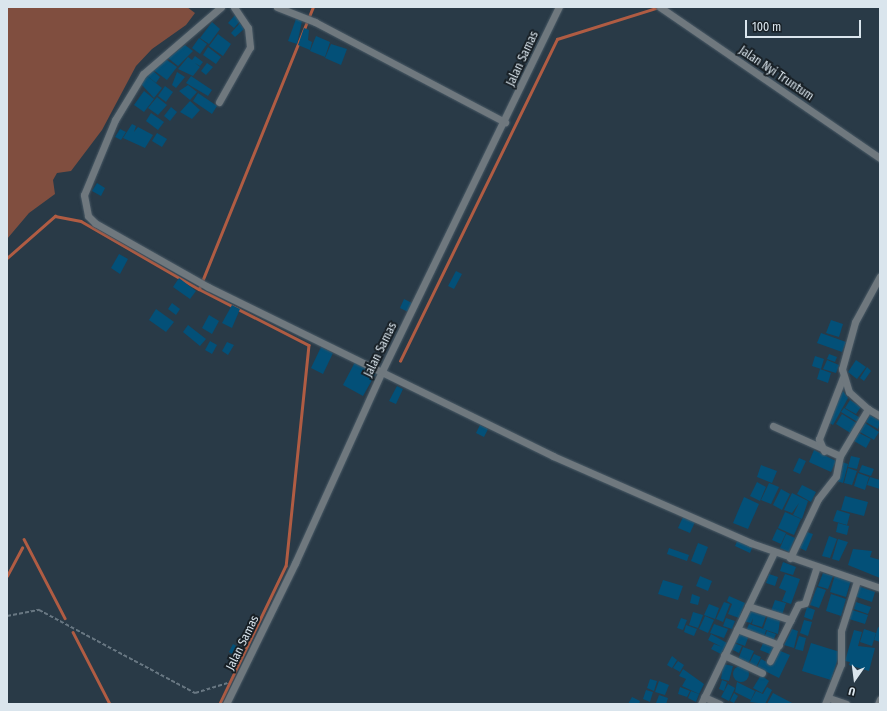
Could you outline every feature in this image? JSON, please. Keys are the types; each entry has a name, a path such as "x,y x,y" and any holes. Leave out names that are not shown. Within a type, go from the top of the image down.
{"street":[{"path":"221,7 143,74 111,127 84,195 88,216 95,223 194,279 553,456 774,552 880,588"},
{"path":"219,102 250,47 248,28 234,7"},
{"path":"277,7 315,22 505,122"},
{"name":"Jalan Samas","path":"226,704 295,562 382,371 505,122 559,7"},
{"name":"Jalan Nyi Truntum","path":"660,7 880,158"},
{"path":"824,451 820,439 843,377 843,362 855,322 880,276"},
{"path":"843,377 849,392 868,409 880,416"},
{"path":"790,558 818,499 836,476 840,456 868,409"},
{"path":"773,426 824,451 840,456"},
{"path":"720,704 703,701 774,552"},
{"path":"770,661 798,605 805,603 817,567"},
{"path":"846,704 827,701 841,664 841,631 858,581"},
{"path":"748,606 791,620"},
{"path":"737,629 778,645"},
{"path":"724,655 762,673"},
{"path":"878,704 880,699"}],"path":[{"path":"7,616 39,610 195,693 223,685"}],"shaded area":[{"path":"7,7 187,7 195,13 186,25 152,49 136,66 102,130 71,171 57,173 53,180 55,194 29,213 7,239"}],"building":[{"path":"235,15 241,20 234,28 228,23"},
{"path":"296,19 302,21 297,44 288,41"},
{"path":"212,22 220,29 209,44 200,38"},
{"path":"240,23 244,29 235,37 231,33"},
{"path":"304,28 309,30 308,40 312,42 310,50 298,45"},
{"path":"218,34 231,44 223,56 209,46"},
{"path":"316,36 330,42 325,57 310,51"},
{"path":"199,38 207,44 200,54 192,48"},
{"path":"331,44 347,49 341,65 325,58"},
{"path":"185,45 193,51 178,66 168,58"},
{"path":"208,47 221,57 216,64 203,55"},
{"path":"195,56 203,62 200,66 195,63 200,67 193,76 178,69 188,57 192,60"},
{"path":"164,58 177,67 167,80 152,69"},
{"path":"207,63 213,67 206,75 201,71"},
{"path":"151,69 160,77 156,83 146,75"},
{"path":"177,72 185,77 176,88 172,85"},
{"path":"147,76 162,88 154,98 141,84"},
{"path":"191,76 212,90 208,96 186,83"},
{"path":"188,85 197,92 190,100 179,91"},
{"path":"165,86 173,92 166,102 158,96"},
{"path":"144,91 154,99 144,112 134,105"},
{"path":"198,93 217,106 212,114 193,101"},
{"path":"157,97 167,105 158,115 148,108"},
{"path":"190,101 200,110 192,119 180,112"},
{"path":"171,107 177,112 170,121 164,116"},
{"path":"151,113 164,122 158,130 146,121"},
{"path":"132,124 136,126 134,132 138,127 153,135 145,148 123,138"},
{"path":"120,129 126,132 121,140 115,137"},
{"path":"157,133 167,139 162,147 152,141"},
{"path":"97,183 105,188 101,196 92,191"},
{"path":"119,254 128,259 120,274 111,268"},
{"path":"456,271 462,274 454,289 448,286"},
{"path":"179,278 196,291 190,299 173,287"},
{"path":"404,299 412,303 408,312 400,308"},
{"path":"172,303 180,309 176,315 168,309"},
{"path":"232,305 240,309 232,328 222,323"},
{"path":"156,309 174,322 166,332 149,320"},
{"path":"209,315 219,321 212,334 202,328"},
{"path":"831,320 843,324 839,337 826,333"},
{"path":"188,325 206,339 200,346 183,332"},
{"path":"821,333 846,342 842,352 817,343"},
{"path":"210,341 217,345 212,354 205,350"},
{"path":"227,342 234,345 228,355 222,351"},
{"path":"321,347 333,353 323,374 311,368"},
{"path":"829,354 837,357 835,362 827,359"},
{"path":"815,356 824,359 821,369 812,366"},
{"path":"827,360 839,365 836,373 823,369"},
{"path":"856,360 866,367 857,379 848,372"},
{"path":"355,362 376,373 363,396 343,385"},
{"path":"867,367 871,371 864,381 860,378"},
{"path":"820,369 831,373 828,383 817,379"},
{"path":"397,386 403,389 396,404 389,401"},
{"path":"843,391 848,398 833,425 826,421"},
{"path":"850,400 861,407 856,414 845,408"},
{"path":"844,408 862,419 859,423 841,412"},
{"path":"842,414 858,424 852,434 836,424"},
{"path":"870,415 880,421 878,429 866,422"},
{"path":"865,423 879,432 874,440 860,432"},
{"path":"480,425 488,429 484,437 476,433"},
{"path":"859,433 871,439 866,448 854,441"},
{"path":"814,450 836,461 831,472 809,462"},
{"path":"851,456 860,458 857,469 848,467"},
{"path":"799,458 806,461 800,474 793,471"},
{"path":"842,462 848,464 843,483 837,481"},
{"path":"761,465 777,471 772,483 757,477"},
{"path":"862,465 874,469 871,476 859,472"},
{"path":"848,468 857,471 852,485 844,483"},
{"path":"858,473 869,477 865,490 854,486"},
{"path":"870,477 880,480 880,489 867,485"},
{"path":"757,482 766,487 760,501 750,496"},
{"path":"769,483 779,487 771,504 761,500"},
{"path":"802,485 816,492 811,502 797,494"},
{"path":"781,489 790,494 782,510 773,505"},
{"path":"792,493 808,501 802,519 793,515 799,503 792,513 784,510"},
{"path":"845,496 868,502 864,516 841,510"},
{"path":"744,497 759,504 748,529 733,523"},
{"path":"837,510 850,514 847,525 833,521"},
{"path":"785,512 801,519 794,535 778,528"},
{"path":"683,517 695,522 690,533 678,528"},
{"path":"838,523 849,526 847,535 836,532"},
{"path":"777,529 786,533 781,544 772,540"},
{"path":"804,531 813,534 806,551 798,547"},
{"path":"786,534 795,538 789,552 780,548"},
{"path":"829,536 837,539 830,558 822,556"},
{"path":"738,539 753,546 750,553 735,546"},
{"path":"838,539 848,542 839,561 832,559"},
{"path":"698,543 708,547 701,565 691,561"},
{"path":"669,548 689,555 687,561 667,554"},
{"path":"853,549 872,551 870,557 880,560 880,578 848,565"},
{"path":"783,562 796,567 793,575 780,571"},
{"path":"823,573 833,576 828,589 818,586"},
{"path":"769,574 778,577 775,586 766,583"},
{"path":"785,574 800,579 791,604 782,601 786,591 779,588"},
{"path":"835,575 851,580 846,597 830,592"},
{"path":"700,576 712,581 708,591 696,586"},
{"path":"663,580 683,586 678,600 658,594"},
{"path":"858,586 875,592 872,602 854,596"},
{"path":"817,587 826,590 819,608 810,605"},
{"path":"692,594 700,597 698,605 690,603"},
{"path":"831,594 846,599 841,616 826,611"},
{"path":"729,596 745,603 739,618 728,614 732,604 727,601"},
{"path":"775,600 786,603 782,615 771,611"},
{"path":"724,602 730,604 723,622 716,619"},
{"path":"856,602 871,607 868,614 854,609"},
{"path":"709,604 719,608 715,619 704,615"},
{"path":"807,607 815,610 812,620 804,617"},
{"path":"747,609 766,616 762,627 752,624 753,618 751,623 743,621"},
{"path":"852,610 868,615 865,624 849,619"},
{"path":"693,612 703,615 698,628 689,625"},
{"path":"768,615 780,620 778,634 763,629"},
{"path":"705,616 714,620 708,633 699,629"},
{"path":"681,618 687,620 683,630 677,628"},
{"path":"726,618 735,621 732,629 723,626"},
{"path":"804,620 812,622 808,636 800,633"},
{"path":"714,624 728,629 724,638 710,633"},
{"path":"749,624 766,630 764,637 746,631"},
{"path":"686,625 697,629 694,636 684,632"},
{"path":"878,627 880,628 880,642 874,640"},
{"path":"792,629 798,631 794,648 784,645"},
{"path":"864,629 876,633 872,646 860,642"},
{"path":"854,630 862,632 858,646 875,648 869,671 849,665 850,662 845,661"},
{"path":"738,631 749,635 745,646 734,642"},
{"path":"767,631 776,634 773,641 764,638"},
{"path":"711,634 727,643 721,654 711,649 714,644 722,647 708,640"},
{"path":"799,636 806,638 803,651 795,649"},
{"path":"764,641 776,646 772,655 760,650"},
{"path":"734,643 742,646 739,653 731,649"},
{"path":"811,643 840,652 831,680 802,671"},
{"path":"233,644 243,650 238,658 229,652"},
{"path":"743,647 754,651 748,664 738,660"},
{"path":"778,650 790,655 779,678 757,667 761,659 771,664"},
{"path":"754,654 761,657 756,667 749,664"},
{"path":"672,656 677,660 672,668 667,665"},
{"path":"678,661 684,665 680,672 673,668"},
{"path":"723,664 733,666 729,681 721,679"},
{"path":"738,666 744,666 749,671 747,680 744,682 738,682 733,677 733,671"},
{"path":"683,669 704,684 699,694 682,686 686,679 679,676"},
{"path":"761,675 769,681 762,693 753,688"},
{"path":"650,679 657,681 654,691 647,688"},
{"path":"722,680 727,682 724,691 719,689"},
{"path":"659,681 669,685 665,695 655,692"},
{"path":"737,682 755,691 751,700 735,692"},
{"path":"728,684 735,688 729,701 721,697"},
{"path":"680,687 690,691 687,697 678,694"},
{"path":"767,687 772,690 765,704 750,702 756,691 763,694"},
{"path":"646,690 653,692 650,702 643,699"},
{"path":"691,691 699,694 696,702 688,698"},
{"path":"734,693 738,696 734,703 730,701"},
{"path":"773,693 794,704 767,704"},
{"path":"659,695 668,698 666,704 656,703"},
{"path":"632,697 640,701 639,704 628,704"}],"waterway":[{"path":"199,289 313,7"},
{"path":"400,361 557,39 659,7"},
{"path":"7,258 55,216 81,221 199,289 309,345 286,566 220,704"},
{"path":"24,539 65,618"},
{"path":"7,576 22,548"},
{"path":"73,632 110,704"}]}
